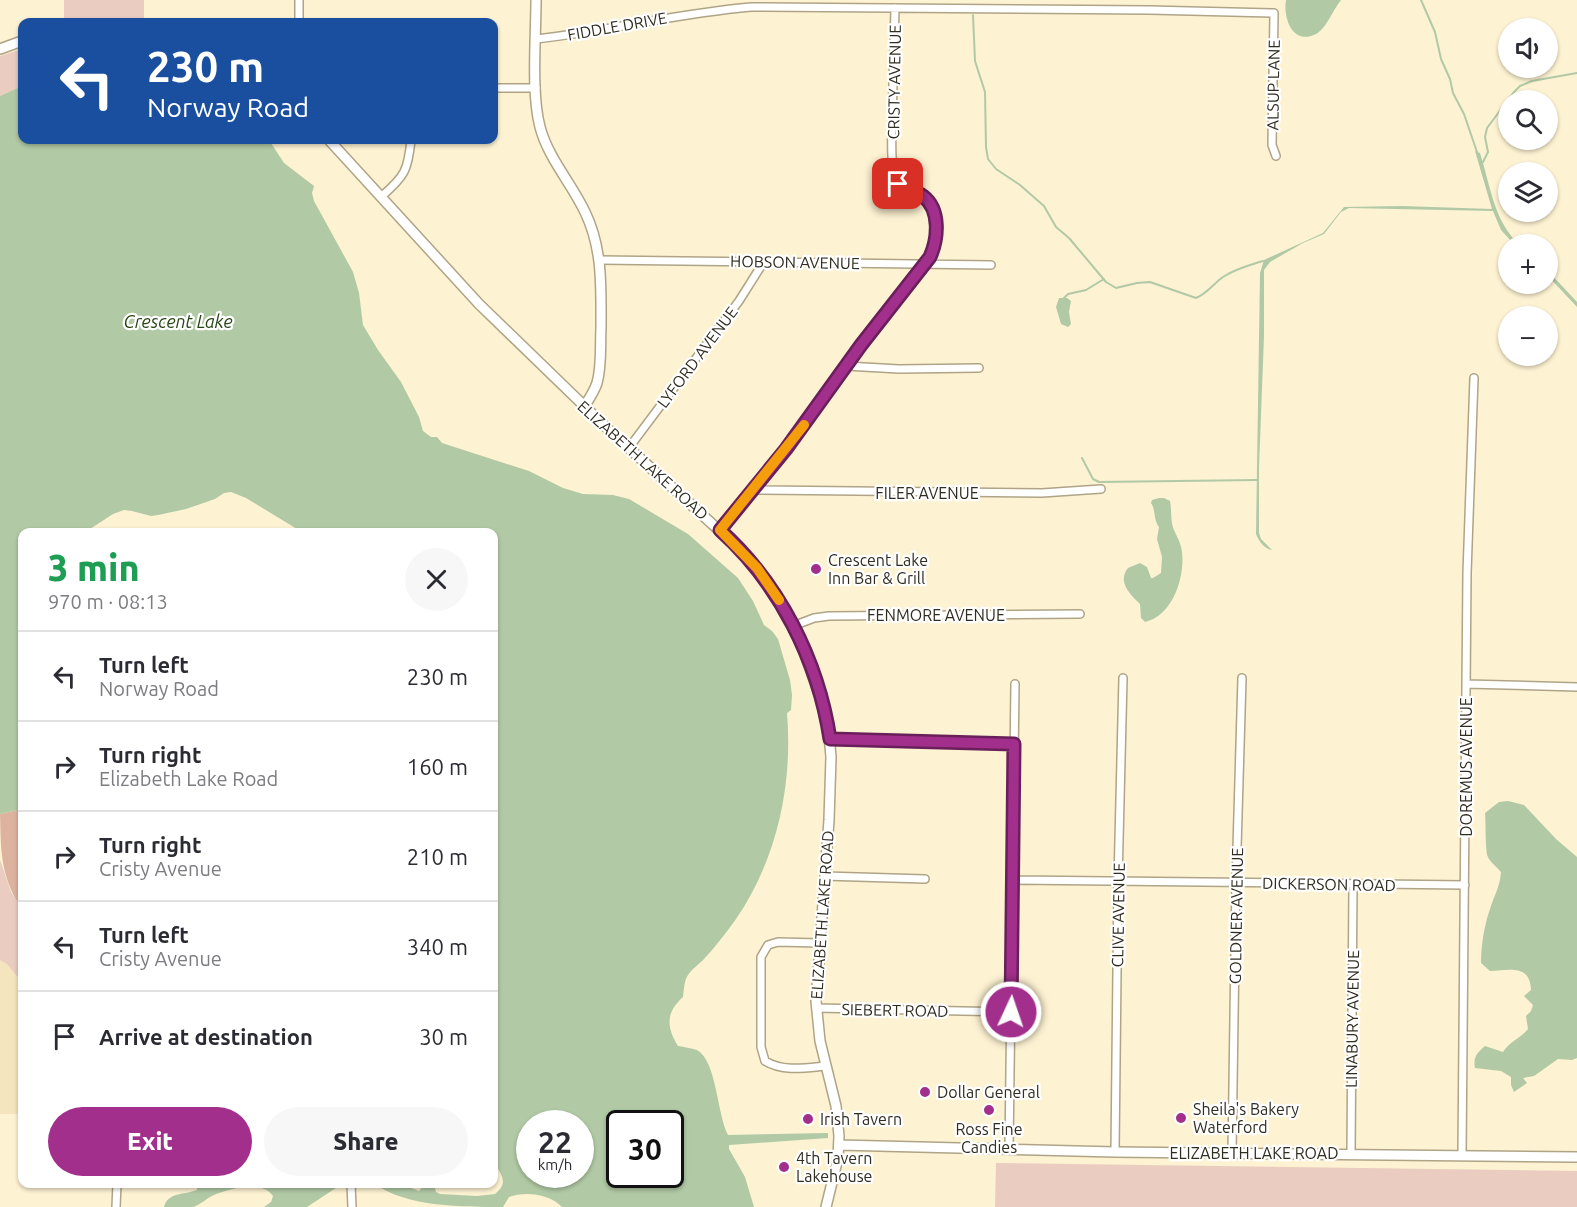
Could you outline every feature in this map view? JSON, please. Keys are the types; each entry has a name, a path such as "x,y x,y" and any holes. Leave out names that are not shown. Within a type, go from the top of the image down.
{"street":[{"path":"299,18 300,0"},
{"path":"536,0 538,117 543,137 585,212 595,237 600,260 600,363 595,388 584,407"},
{"path":"1023,0 1023,9"},
{"path":"1149,0 1149,10"},
{"name":"FIDDLE DRIVE","path":"536,39 579,34 751,3 895,8 1274,13"},
{"name":"CRISTY AVENUE","path":"720,530 786,449 934,249 936,231 931,203 921,194 904,189 898,184 893,171 895,8"},
{"name":"ALSUP LANE","path":"1274,13 1272,145 1276,156"},
{"path":"0,49 18,42"},
{"path":"498,88 536,88"},
{"name":"ELIZABETH LAKE ROAD","path":"333,144 464,289 628,449 720,530 757,568 793,626 817,685 830,739 830,798 816,1008 825,1066 836,1106 839,1145 1115,1152 1577,1157"},
{"path":"382,196 398,181 406,169 410,144"},
{"name":"HOBSON AVENUE","path":"600,260 924,264 934,262 991,265"},
{"name":"LYFORD AVENUE","path":"628,449 739,301 763,262"},
{"path":"846,366 899,369 979,368"},
{"name":"DOREMUS AVENUE","path":"1462,1155 1467,573 1474,378"},
{"name":"FILER AVENUE","path":"752,490 1042,493 1101,489"},
{"name":"FENMORE AVENUE","path":"793,626 814,618 829,616 1080,614"},
{"name":"CLIVE AVENUE","path":"1115,1152 1123,678"},
{"name":"GOLDNER AVENUE","path":"1232,1153 1242,678"},
{"path":"1009,1150 1015,684"},
{"path":"1466,684 1577,687"},
{"path":"830,739 1014,744"},
{"path":"824,876 925,879"},
{"name":"DICKERSON ROAD","path":"1013,880 1465,885"},
{"name":"LINABURY AVENUE","path":"1351,1154 1353,885"},
{"path":"819,943 778,942 768,945 764,951 761,957 761,1047 765,1062 772,1066 801,1069 825,1066"},
{"name":"SIEBERT ROAD","path":"816,1008 1011,1012"},
{"path":"826,1207 837,1164 839,1145"},
{"path":"116,1207 117,1188"},
{"path":"351,1188 352,1207"}],"shaded area":[{"path":"64,0 144,0 144,18 64,18"},
{"path":"18,50 18,88 0,96 0,56"},
{"path":"18,810 18,901 11,889 4,868 0,814"},
{"path":"0,860 11,892 18,901 18,977 7,964 0,960"},
{"path":"0,941 18,957 18,1114 0,1114"},
{"path":"996,1163 1577,1171 1577,1207 995,1207"}],"water":[{"path":"1286,0 1341,0 1320,32 1308,37 1295,33 1291,28 1286,14"},
{"name":"Crescent Lake","path":"18,88 18,144 272,144 284,163 314,186 312,193 314,201 353,272 359,293 363,325 401,382 419,417 423,431 431,437 437,437 442,443 529,471 563,488 583,494 613,495 629,499 688,534 738,578 753,601 764,625 778,639 790,680 792,695 791,710 787,713 787,767 784,794 772,846 762,872 736,919 688,975 683,997 673,1008 670,1026 678,1046 697,1050 709,1065 728,1135 828,1133 828,1138 729,1145 745,1177 754,1207 562,1207 551,1199 530,1194 509,1197 503,1207 454,1206 419,1201 382,1188 411,1188 419,1191 422,1188 435,1188 440,1194 477,1196 495,1194 500,1190 503,1182 498,1168 498,528 295,528 246,498 231,492 186,509 158,515 151,516 124,510 113,514 92,528 18,528 18,810 0,814 0,96"},
{"path":"1475,151 1480,153 1498,214 1498,222 1502,222 1510,234 1505,234 1501,230 1493,211 1349,208 1341,212 1324,234 1270,262 1264,270 1259,533 1261,539 1272,550 1267,548 1256,534 1260,273 1264,260 1323,233 1344,207 1492,209"},
{"path":"1558,282 1577,302 1577,307 1558,287"},
{"path":"1059,298 1067,298 1071,301 1069,312 1071,324 1068,327 1061,324 1056,307"},
{"path":"1159,498 1170,501 1173,527 1181,549 1181,573 1170,604 1155,618 1145,622 1141,618 1140,604 1126,588 1124,578 1128,568 1140,563 1147,567 1151,578 1161,573 1162,557 1157,539 1159,527 1151,503 1152,500"},
{"path":"1508,801 1524,805 1556,839 1577,857 1577,1058 1558,1059 1534,1076 1523,1078 1527,1083 1514,1092 1511,1077 1501,1071 1475,1068 1476,1056 1485,1046 1503,1052 1528,1029 1526,1016 1533,1005 1524,996 1531,990 1530,982 1523,972 1518,970 1490,971 1481,963 1485,929 1501,872 1490,861 1487,854 1485,813 1499,802"},
{"path":"197,1188 236,1188 211,1196 193,1207 164,1207 173,1196 197,1190"},
{"path":"261,1188 336,1188 307,1207 264,1207 271,1202 273,1196"}],"waterway":[{"path":"1421,0 1435,32 1441,59 1450,79 1453,93 1464,114 1477,152"},
{"path":"973,15 975,61 985,92 988,159 996,169 1020,185 1044,206 1056,227 1069,238 1106,282 1116,288 1150,282 1196,298 1228,274 1263,261"},
{"path":"1483,162 1488,152 1485,137 1487,128 1520,86 1532,81 1577,73"},
{"path":"1064,298 1068,294 1086,290 1104,279"},
{"path":"1082,458 1093,479 1099,482 1257,480"}],"slow traffic":[{"path":"779,600 757,568 720,530 804,425"}],"place":[{"name":"Crescent Lake Inn Bar & Grill","path":"816,569"},
{"name":"Dollar General","path":"925,1092"},
{"name":"Ross Fine Candies","path":"989,1110"},
{"name":"Sheila's Bakery Waterford","path":"1181,1118"},
{"name":"Irish Tavern","path":"808,1119"},
{"name":"4th Tavern Lakehouse","path":"784,1167"}],"route":[{"path":"898,184 904,189 921,194 931,203 936,231 934,249 930,257 861,345 786,449 720,530 757,568 789,619 800,640 817,685 830,739 1014,744 1011,1012"}]}
